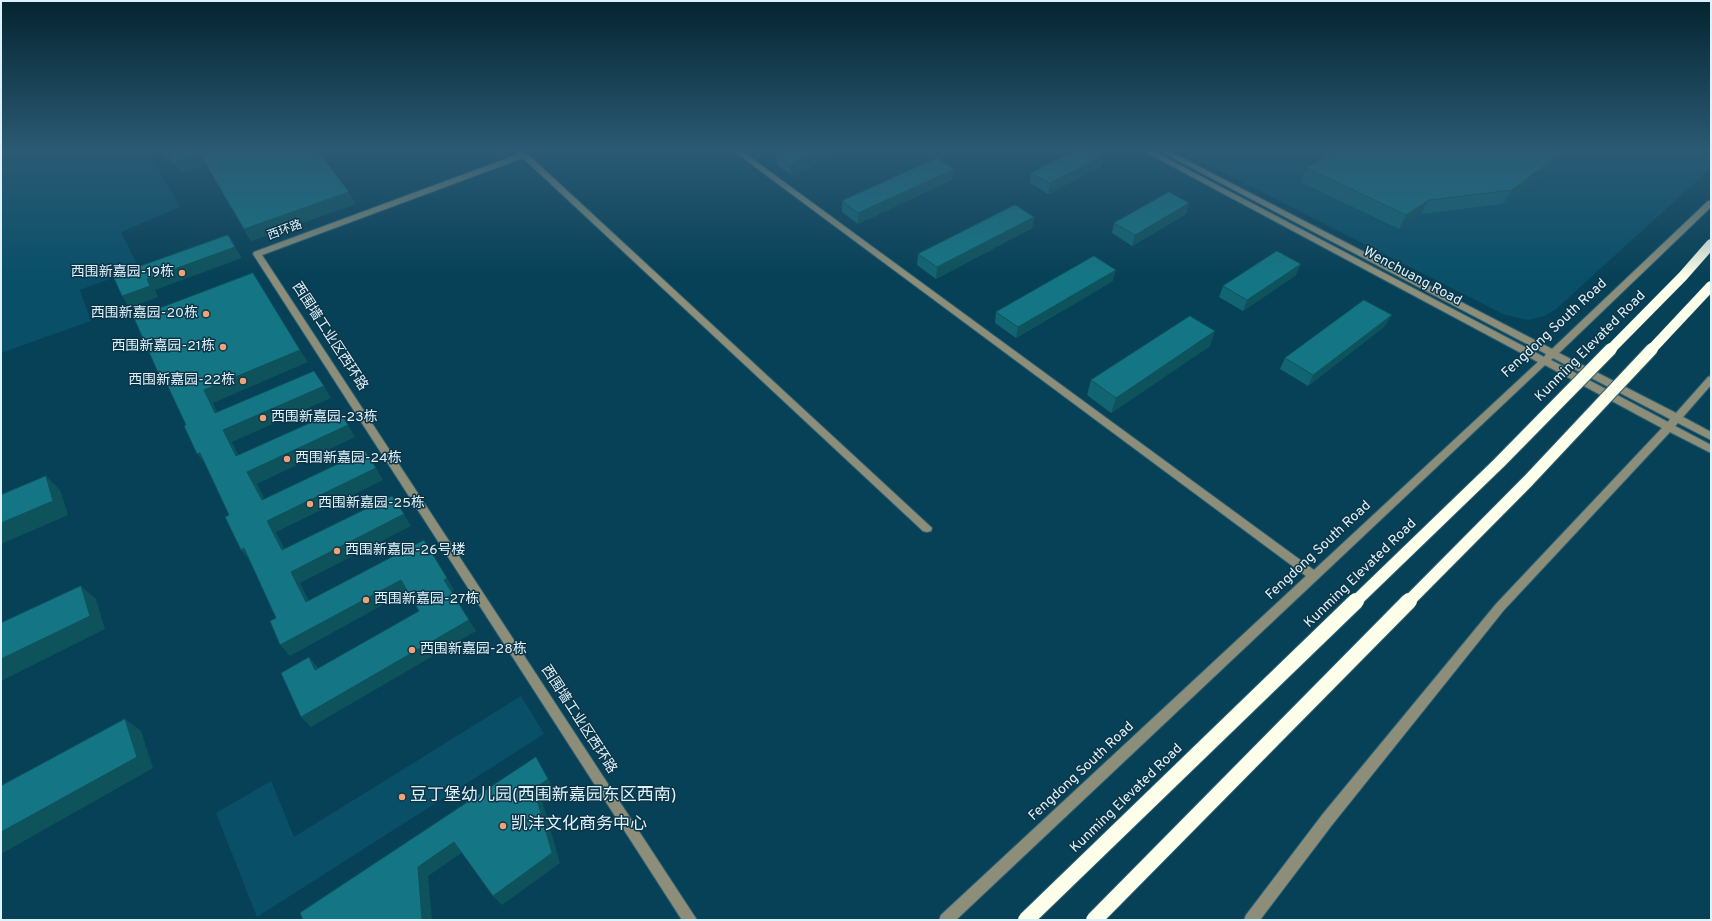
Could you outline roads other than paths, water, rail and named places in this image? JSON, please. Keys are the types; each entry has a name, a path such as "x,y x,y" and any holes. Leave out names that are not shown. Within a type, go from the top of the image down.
{"highway":[{"name":"Kunming Elevated Road","path":"1026,920 1499,464 1683,276 1711,244"},
{"path":"1094,920 1528,481 1711,286"}],"street":[{"name":"西环路","path":"257,254 418,192"},
{"path":"564,192 927,528"},
{"path":"792,192 1314,576"},
{"name":"Wenchuang Road","path":"1226,192 1673,422"},
{"name":"Wenchuang Road","path":"1239,192 1547,357"},
{"name":"Fengdong South Road","path":"946,920 1711,203"},
{"name":"西围墙工业区西环路","path":"257,254 690,920"},
{"path":"1251,920 1327,820 1500,607 1673,422 1711,379"},
{"path":"1673,422 1711,436"},
{"path":"1673,422 1711,449"}],"place":[{"name":"西围新嘉园-19栋","path":"182,273"},
{"name":"西围新嘉园-20栋","path":"206,314"},
{"name":"西围新嘉园-21栋","path":"223,347"},
{"name":"西围新嘉园-22栋","path":"243,381"},
{"name":"西围新嘉园-23栋","path":"263,418"},
{"name":"西围新嘉园-24栋","path":"287,459"},
{"name":"西围新嘉园-25栋","path":"310,504"},
{"name":"西围新嘉园-26号楼","path":"337,551"},
{"name":"西围新嘉园-27栋","path":"366,600"},
{"name":"西围新嘉园-28栋","path":"412,650"},
{"name":"豆丁堡幼儿园(西围新嘉园东区西南)","path":"402,797"},
{"name":"凯沣文化商务中心","path":"503,826"}]}
